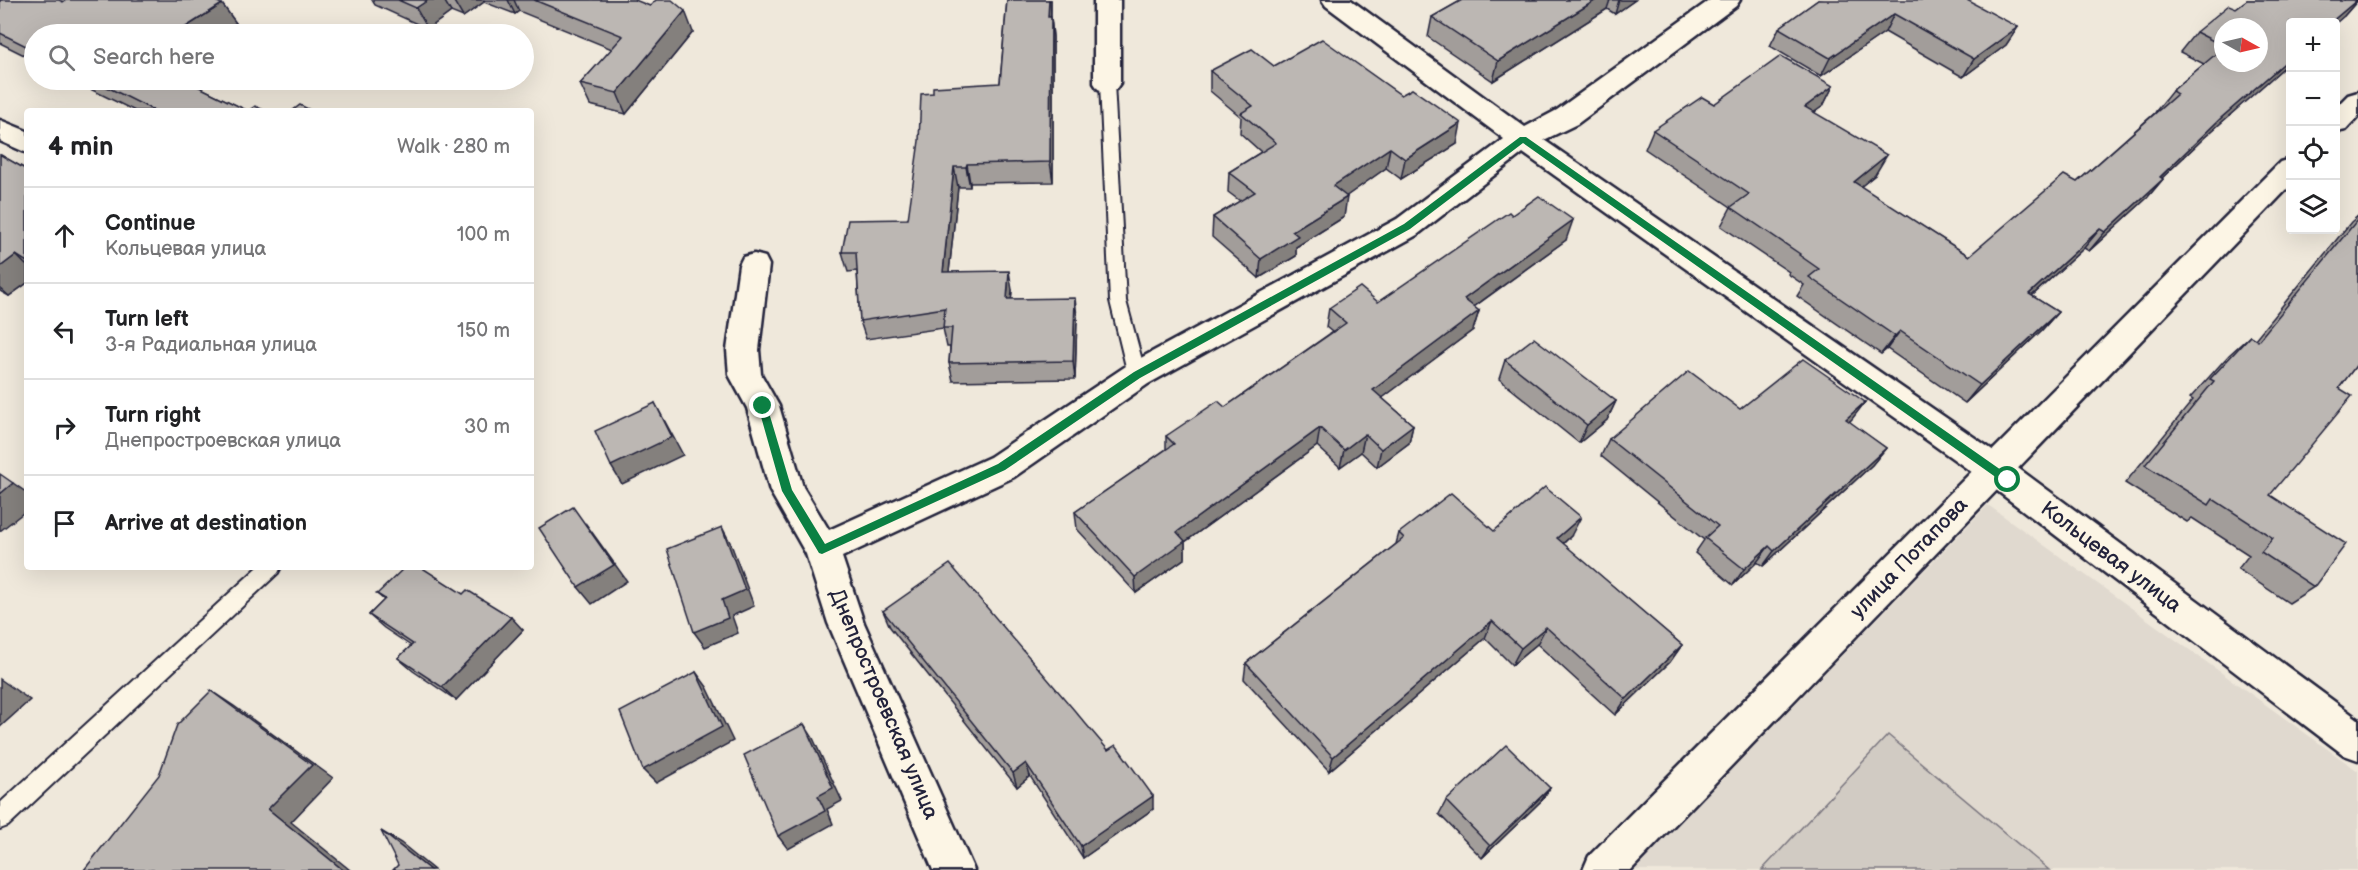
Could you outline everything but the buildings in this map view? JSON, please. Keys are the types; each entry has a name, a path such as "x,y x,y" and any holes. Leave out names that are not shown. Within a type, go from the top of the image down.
{"street":[{"path":"1107,0 1107,83"},
{"name":"Кольцевая улица","path":"1335,0 1523,139 1995,470 2358,742"},
{"path":"822,550 1002,467 1137,375 1407,226 1523,139 1567,117 1727,0"},
{"path":"2340,119 2358,100"},
{"path":"0,129 24,141"},
{"name":"улица Потапова","path":"1603,870 2286,173"},
{"name":"Днепростроевская улица","path":"754,266 743,350 745,375 763,406 787,491 822,550 846,623 954,870"}],"lane":[{"path":"1107,83 1118,301 1137,375"},
{"path":"0,818 268,570"}],"shaded area":[{"path":"1988,505 2358,771 2358,870 1634,870"},
{"path":"1888,735 2049,870 1762,870"}],"route":[{"path":"763,406 787,491 822,550 1002,467 1137,375 1407,226 1523,139 2008,480"}]}
